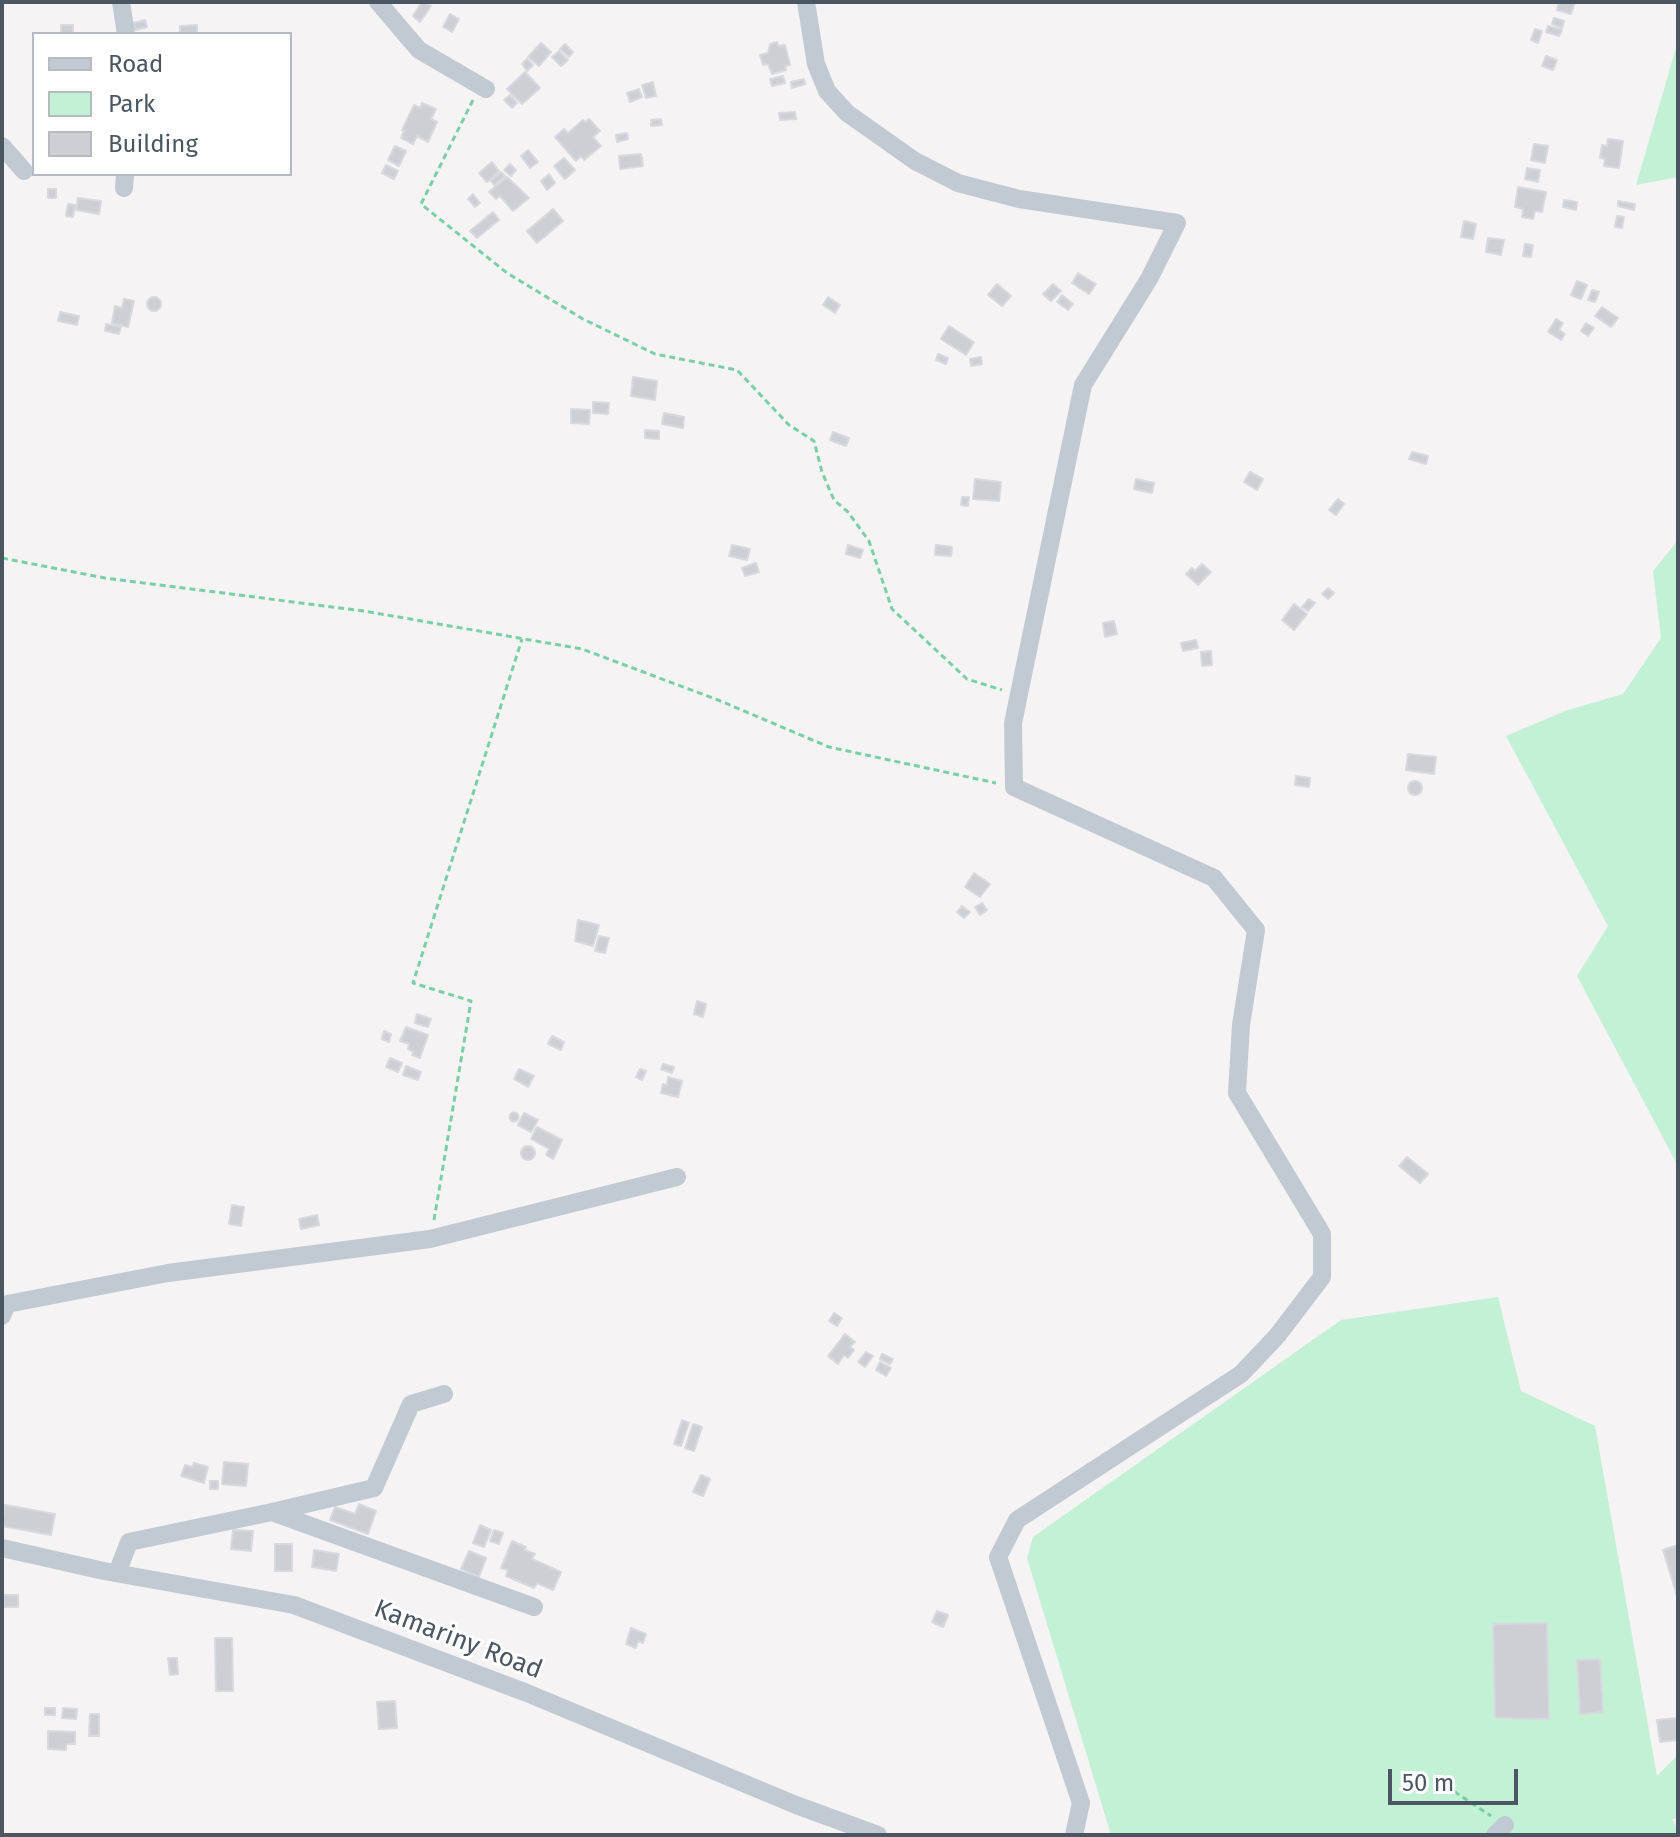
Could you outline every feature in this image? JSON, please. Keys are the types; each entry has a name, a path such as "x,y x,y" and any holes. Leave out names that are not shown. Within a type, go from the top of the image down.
{"street":[{"path":"121,2 126,32"},
{"path":"378,2 419,50 483,88"},
{"path":"806,2 816,64 827,91 847,113 915,161 958,183 1019,199 1177,223 1149,279 1083,385 1013,723 1014,787 1214,878 1256,930 1241,1025 1237,1093 1322,1234 1322,1277 1277,1336 1241,1374 1017,1520 998,1557 1081,1803 1074,1835"},
{"path":"2,146 24,171"},
{"path":"2,1316 7,1304 153,1276 430,1239 677,1177"},
{"path":"117,1573 129,1542 374,1488 411,1404 444,1394"},
{"path":"272,1512 534,1607"},
{"name":"Kamariny Road","path":"2,1548 117,1573 294,1605 527,1693 796,1805 878,1835"}],"path":[{"path":"483,88 421,204 507,273 583,319 655,354 737,370 781,418 814,441 834,500 848,512 869,541 892,609 967,679 1019,695"},
{"path":"2,558 105,578 364,611 582,649 718,700 829,747 1014,787"},
{"path":"430,1239 471,1001 413,983 522,639"},
{"path":"1446,1786 1500,1830"}],"green space":[{"path":"1678,41 1678,177 1636,185"},
{"path":"1678,540 1678,1166 1577,976 1608,926 1506,736 1565,711 1623,694 1661,638 1653,571"},
{"path":"1498,1297 1521,1391 1595,1426 1657,1776 1678,1755 1678,1818 1672,1819 1678,1835 1111,1835 1027,1558 1033,1537 1341,1320"}],"building":[{"path":"422,2 431,6 420,22 413,16"},
{"path":"1559,2 1575,2 1571,14 1557,10"},
{"path":"450,14 459,19 452,32 443,27"},
{"path":"1554,18 1564,21 1562,28 1552,24"},
{"path":"145,20 147,27 135,30 133,23"},
{"path":"61,25 73,25 73,32 61,32"},
{"path":"197,25 197,32 180,32 180,26"},
{"path":"1548,26 1562,30 1559,36 1546,32"},
{"path":"1535,29 1542,31 1538,43 1531,40"},
{"path":"777,42 778,46 785,45 790,65 785,66 786,70 772,74 768,64 763,65 760,55 768,53 770,44"},
{"path":"541,43 551,52 539,66 528,57"},
{"path":"565,44 573,52 569,57 560,49"},
{"path":"559,51 568,60 561,66 552,57"},
{"path":"1546,56 1557,60 1553,70 1542,66"},
{"path":"527,59 533,65 527,71 522,64"},
{"path":"525,72 540,88 522,104 507,89"},
{"path":"783,76 785,83 772,86 770,79"},
{"path":"804,79 805,84 792,88 791,82"},
{"path":"653,82 656,96 646,98 642,85"},
{"path":"639,89 642,97 630,102 627,93"},
{"path":"510,95 517,103 512,108 504,100"},
{"path":"422,103 436,109 431,119 437,122 428,142 417,136 413,144 401,138 402,130 414,105 420,108"},
{"path":"795,112 796,119 780,120 779,113"},
{"path":"589,119 600,131 593,137 601,146 584,160 581,156 576,161 555,137 564,129 568,133 583,120"},
{"path":"661,119 662,125 651,126 651,120"},
{"path":"627,133 628,139 617,142 616,135"},
{"path":"1608,139 1623,141 1619,168 1604,166 1605,159 1600,158 1602,145 1607,146"},
{"path":"1534,144 1548,146 1545,163 1531,160"},
{"path":"395,146 406,151 399,166 388,160"},
{"path":"528,150 538,162 530,168 521,156"},
{"path":"641,154 643,166 620,169 619,156"},
{"path":"564,158 575,170 565,179 554,166"},
{"path":"492,162 499,171 487,182 479,173"},
{"path":"510,164 516,170 511,176 504,170"},
{"path":"386,165 398,171 394,179 382,173"},
{"path":"1527,168 1540,170 1538,182 1525,179"},
{"path":"501,172 505,176 494,185 491,181"},
{"path":"549,174 555,183 547,190 541,181"},
{"path":"507,177 529,198 513,211 500,196 496,199 489,192"},
{"path":"1518,187 1546,192 1542,212 1535,211 1533,219 1522,217 1523,209 1515,207"},
{"path":"48,189 56,189 56,198 48,198"},
{"path":"473,194 480,203 475,207 468,199"},
{"path":"78,198 101,201 99,214 76,210"},
{"path":"1564,200 1577,202 1576,210 1563,207"},
{"path":"1618,201 1635,204 1634,210 1618,206"},
{"path":"68,204 75,205 73,217 66,216"},
{"path":"553,209 563,221 537,243 527,231"},
{"path":"493,212 499,220 477,238 470,231"},
{"path":"1617,216 1624,217 1622,228 1615,227"},
{"path":"1464,221 1476,224 1473,239 1461,237"},
{"path":"1488,238 1504,240 1501,255 1486,252"},
{"path":"1525,244 1533,245 1531,257 1523,256"},
{"path":"1078,273 1096,284 1089,294 1072,283"},
{"path":"1577,281 1587,285 1581,299 1571,295"},
{"path":"997,284 1011,296 1002,306 988,295"},
{"path":"1053,284 1061,291 1051,301 1043,294"},
{"path":"1592,290 1599,292 1595,302 1588,300"},
{"path":"1062,295 1073,304 1068,310 1057,302"},
{"path":"154,297 161,304 154,311 147,304"},
{"path":"828,297 840,305 835,313 823,305"},
{"path":"124,299 134,301 128,327 112,323 115,306 122,308"},
{"path":"1602,307 1618,318 1611,327 1595,316"},
{"path":"60,312 79,316 77,325 58,321"},
{"path":"1556,319 1563,323 1559,330 1565,334 1561,340 1548,332"},
{"path":"1586,323 1594,328 1588,336 1581,331"},
{"path":"106,324 121,327 119,334 105,331"},
{"path":"949,326 974,342 966,355 941,339"},
{"path":"938,354 948,358 946,364 936,360"},
{"path":"981,357 982,364 971,366 970,359"},
{"path":"633,377 657,381 655,400 631,396"},
{"path":"593,402 609,403 608,414 593,413"},
{"path":"571,409 590,410 589,424 571,423"},
{"path":"664,413 684,417 683,428 662,424"},
{"path":"645,430 659,431 659,439 645,438"},
{"path":"833,432 849,438 846,446 830,440"},
{"path":"1412,452 1428,456 1426,464 1409,459"},
{"path":"1250,472 1263,479 1257,490 1244,482"},
{"path":"975,479 1001,482 999,501 973,499"},
{"path":"1136,479 1154,483 1152,493 1134,489"},
{"path":"962,497 969,497 968,506 961,505"},
{"path":"1338,499 1344,504 1336,515 1329,510"},
{"path":"732,545 750,549 747,560 729,556"},
{"path":"848,545 863,550 860,558 846,554"},
{"path":"936,545 952,547 951,556 935,555"},
{"path":"756,563 759,572 745,576 742,568"},
{"path":"1202,564 1211,572 1198,585 1186,574"},
{"path":"1328,588 1334,593 1328,599 1322,594"},
{"path":"1309,599 1315,603 1308,611 1302,607"},
{"path":"1294,604 1307,614 1294,630 1282,620"},
{"path":"1114,621 1117,634 1105,637 1103,623"},
{"path":"1196,640 1198,648 1183,651 1181,643"},
{"path":"1211,651 1212,665 1202,666 1201,652"},
{"path":"1408,754 1436,757 1434,774 1406,770"},
{"path":"1296,776 1310,778 1309,787 1295,785"},
{"path":"1415,781 1422,788 1415,795 1408,788"},
{"path":"974,873 990,884 980,897 965,887"},
{"path":"982,903 987,910 980,915 975,907"},
{"path":"962,906 970,912 964,918 957,912"},
{"path":"578,920 599,925 593,946 575,941"},
{"path":"599,936 609,938 605,953 595,951"},
{"path":"697,1001 706,1004 703,1017 694,1014"},
{"path":"417,1014 431,1019 428,1027 415,1023"},
{"path":"406,1027 428,1035 420,1058 412,1055 414,1052 408,1049 409,1044 400,1041"},
{"path":"384,1031 391,1034 389,1042 382,1039"},
{"path":"552,1036 564,1042 561,1050 548,1044"},
{"path":"390,1058 402,1063 398,1072 386,1067"},
{"path":"663,1064 674,1067 672,1073 661,1069"},
{"path":"406,1066 421,1072 418,1080 403,1075"},
{"path":"519,1069 534,1076 528,1087 514,1079"},
{"path":"640,1069 646,1071 642,1080 636,1077"},
{"path":"668,1077 682,1081 678,1097 661,1093"},
{"path":"514,1112 519,1117 514,1122 509,1117"},
{"path":"524,1113 538,1120 531,1132 518,1125"},
{"path":"537,1127 562,1140 553,1159 546,1155 549,1149 531,1139"},
{"path":"528,1146 535,1153 528,1160 521,1153"},
{"path":"1407,1157 1428,1174 1420,1183 1399,1166"},
{"path":"232,1205 244,1207 241,1226 229,1224"},
{"path":"317,1215 319,1225 301,1229 299,1219"},
{"path":"834,1313 842,1318 837,1326 829,1321"},
{"path":"845,1334 855,1342 850,1347 854,1350 848,1358 844,1355 838,1364 828,1356"},
{"path":"866,1352 873,1356 865,1367 858,1362"},
{"path":"882,1354 893,1359 890,1364 880,1359"},
{"path":"880,1362 891,1368 886,1376 876,1370"},
{"path":"682,1420 689,1423 681,1446 674,1444"},
{"path":"693,1424 702,1427 694,1451 685,1448"},
{"path":"224,1462 248,1464 246,1486 222,1484"},
{"path":"194,1463 208,1467 204,1483 181,1476 185,1465 192,1467"},
{"path":"701,1475 710,1479 703,1496 693,1492"},
{"path":"210,1481 218,1481 218,1489 210,1489"},
{"path":"359,1504 376,1511 368,1534 330,1520 335,1507 355,1514"},
{"path":"5,1505 55,1514 51,1535 2,1526"},
{"path":"480,1525 491,1530 484,1547 473,1543"},
{"path":"233,1530 253,1531 251,1551 231,1549"},
{"path":"494,1530 503,1533 499,1544 490,1541"},
{"path":"512,1541 535,1554 532,1559 561,1572 553,1590 537,1583 534,1588 506,1576 508,1570 501,1568"},
{"path":"275,1544 292,1544 292,1571 275,1571"},
{"path":"1678,1545 1678,1599 1663,1550"},
{"path":"314,1550 339,1554 336,1571 312,1567"},
{"path":"469,1551 486,1558 479,1577 461,1569"},
{"path":"4,1595 18,1595 18,1607 4,1607"},
{"path":"937,1611 948,1615 943,1627 932,1622"},
{"path":"1547,1623 1549,1719 1495,1718 1493,1624"},
{"path":"631,1628 646,1634 643,1643 638,1641 636,1648 626,1644"},
{"path":"215,1638 232,1638 233,1691 216,1691"},
{"path":"168,1658 177,1658 178,1674 170,1675"},
{"path":"1600,1659 1603,1712 1580,1714 1577,1660"},
{"path":"395,1701 397,1728 379,1729 377,1702"},
{"path":"45,1708 55,1708 55,1715 45,1715"},
{"path":"63,1708 77,1709 76,1719 62,1718"},
{"path":"90,1714 99,1714 99,1736 89,1736"},
{"path":"1678,1718 1678,1740 1660,1742 1657,1720"},
{"path":"48,1731 75,1732 75,1744 66,1744 66,1750 48,1749"}]}
